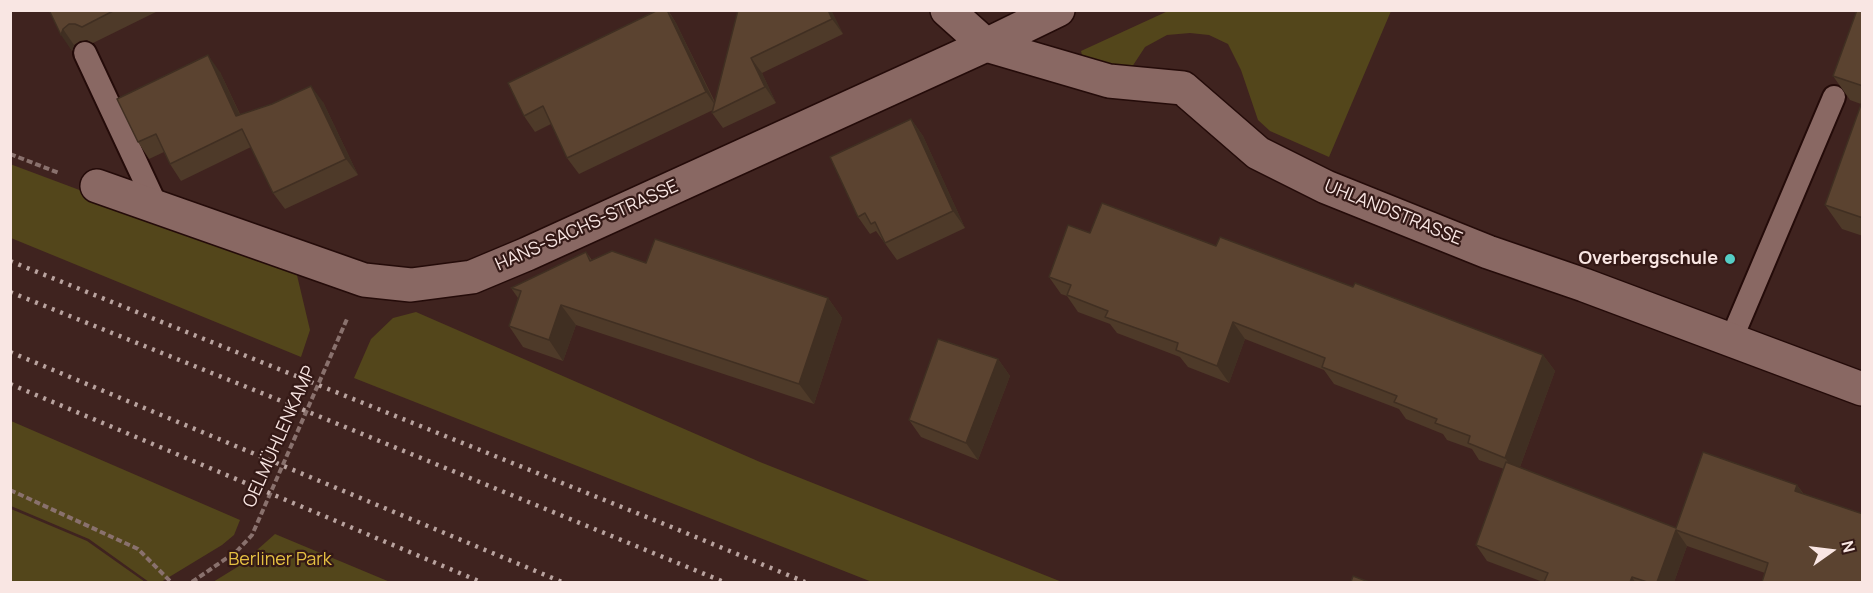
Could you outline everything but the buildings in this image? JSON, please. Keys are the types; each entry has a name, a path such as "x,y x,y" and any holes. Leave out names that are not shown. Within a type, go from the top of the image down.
{"street":[{"name":"UHLANDSTRASSE","path":"947,10 986,45 1109,81 1183,88 1258,153 1326,187 1488,252 1584,285 1863,389"},
{"name":"HANS-SACHS-STRASSE","path":"97,186 364,280 411,285 472,277 528,255 1058,10"}],"lane":[{"path":"85,53 156,207"},
{"path":"1731,340 1834,97"}],"path":[{"path":"10,154 97,186"},
{"name":"OELMÜHLENKAMP","path":"192,582 237,551 252,535 364,280"},
{"path":"10,490 138,549 171,582"}],"green space":[{"path":"1168,11 1391,11 1329,157 1270,131 1258,120 1241,70 1228,44 1209,35 1190,33 1167,35 1145,47 1128,73 1083,59 1081,51"},
{"path":"10,164 296,271 310,330 301,357 11,238"},
{"path":"416,312 760,462 1062,582 872,582 354,378 371,339 393,318"},
{"path":"11,421 240,520 234,535 222,545 161,582 149,582 89,539 11,506"},
{"path":"11,509 87,541 145,582 11,582"},
{"name":"Berliner Park","path":"275,534 390,582 213,582 239,566"}],"railway":[{"path":"10,261 805,582"},
{"path":"10,292 724,582"},
{"path":"10,352 562,582"},
{"path":"10,384 481,582"}],"place":[{"name":"Overbergschule","path":"1730,259"}]}
